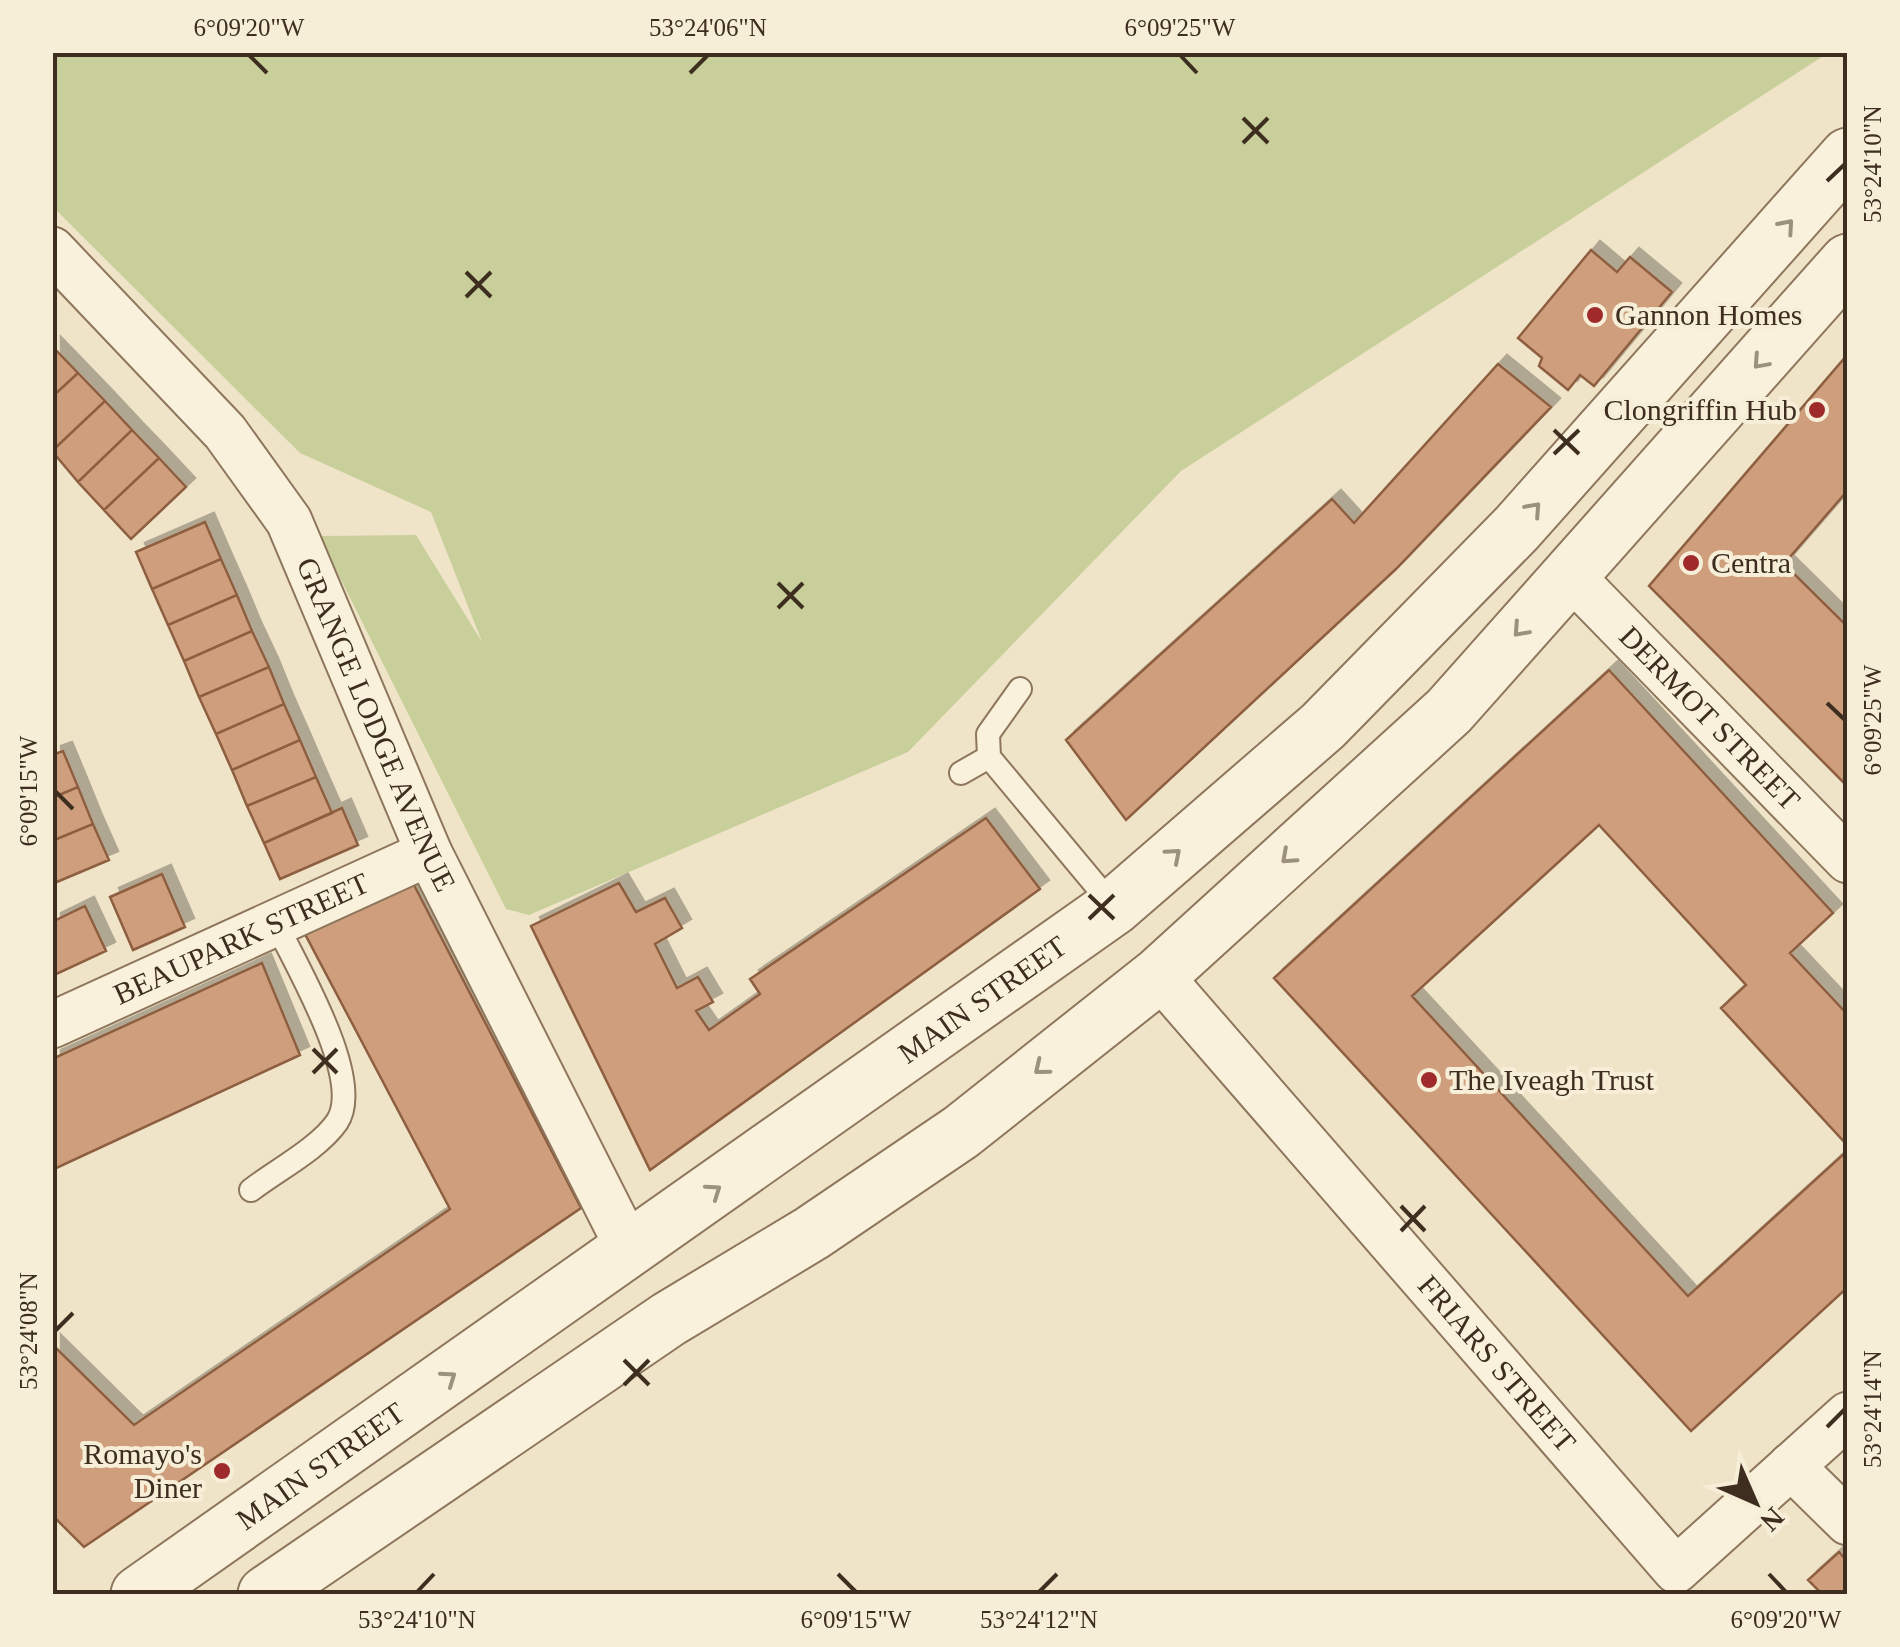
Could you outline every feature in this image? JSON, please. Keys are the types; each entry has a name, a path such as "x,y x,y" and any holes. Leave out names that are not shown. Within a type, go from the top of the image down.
{"street":[{"name":"MAIN STREET","path":"139,1594 1114,907 1323,726 1489,556 1681,348 1848,156"},
{"name":"GRANGE LODGE AVENUE","path":"52,250 225,432 289,521 430,853 630,1251"},
{"path":"266,1594 669,1319 812,1233 961,1132 1178,957 1448,710 1848,262"},
{"name":"DERMOT STREET","path":"1570,575 1845,854"},
{"name":"BEAUPARK STREET","path":"52,1025 430,853"},
{"path":"1114,907 1178,957"},
{"name":"FRIARS STREET","path":"1178,957 1676,1570 1792,1466"},
{"path":"630,1251 669,1319"},
{"path":"1848,1415 1792,1466 1848,1522"}],"lane":[{"path":"1020,688 988,734 990,757 1114,907"},
{"path":"960,772 990,757"},
{"path":"250,1190 316,1141 336,1122 343,1107 342,1068 276,925"}],"green space":[{"path":"52,53 1828,53 1181,471 908,752 529,915 506,909 319,536 416,535 482,642 431,512 300,453 53,207"}],"building":[{"name":"Gannon Homes","path":"1591,250 1617,272 1630,257 1672,292 1594,386 1580,375 1568,390 1539,366 1542,358 1518,338"},
{"path":"52,346 78,373 52,397"},
{"path":"1848,354 1848,490 1784,564 1848,627 1848,787 1649,586"},
{"path":"1498,364 1551,407 1396,569 1126,820 1066,740 1332,499 1354,523"},
{"path":"78,373 105,401 52,451 52,397"},
{"path":"105,401 132,430 78,482 52,451"},
{"path":"132,430 159,458 104,510 78,482"},
{"path":"159,458 186,487 131,539 104,510"},
{"path":"205,522 221,559 152,589 136,552"},
{"path":"221,559 237,595 168,625 152,589"},
{"path":"237,595 252,631 184,661 168,625"},
{"path":"252,631 269,667 199,697 184,661"},
{"path":"269,667 284,704 216,734 199,697"},
{"name":"The Iveagh Trust","path":"1609,670 1833,913 1790,953 1848,1015 1848,1146 1721,1008 1746,985 1599,825 1412,996 1688,1296 1848,1150 1848,1287 1691,1431 1274,978"},
{"path":"284,704 300,740 232,770 216,734"},
{"path":"300,740 316,777 247,806 232,770"},
{"path":"63,751 78,787 52,798 52,755"},
{"path":"316,777 332,813 264,843 247,806"},
{"path":"78,787 93,824 52,841 52,798"},
{"path":"342,808 358,845 280,879 264,843"},
{"path":"986,818 1040,889 650,1170 531,926 619,883 636,912 665,898 682,928 655,944 677,988 698,977 713,1002 696,1011 709,1030 760,994 750,979"},
{"path":"93,824 109,860 52,884 52,841"},
{"path":"162,874 185,927 133,950 110,897"},
{"path":"413,883 581,1208 84,1547 52,1515 52,1344 134,1425 450,1209 305,934"},
{"path":"85,906 106,951 52,976 52,922"},
{"path":"262,963 300,1055 52,1170 52,1059"},
{"path":"1839,1552 1848,1562 1848,1594 1822,1594 1808,1580"}],"place":[{"name":"Gannon Homes","path":"1595,315"},
{"name":"Clongriffin Hub","path":"1817,410"},
{"name":"Centra","path":"1691,563"},
{"name":"The Iveagh Trust","path":"1429,1080"},
{"name":"Romayo's Diner","path":"222,1471"}]}
